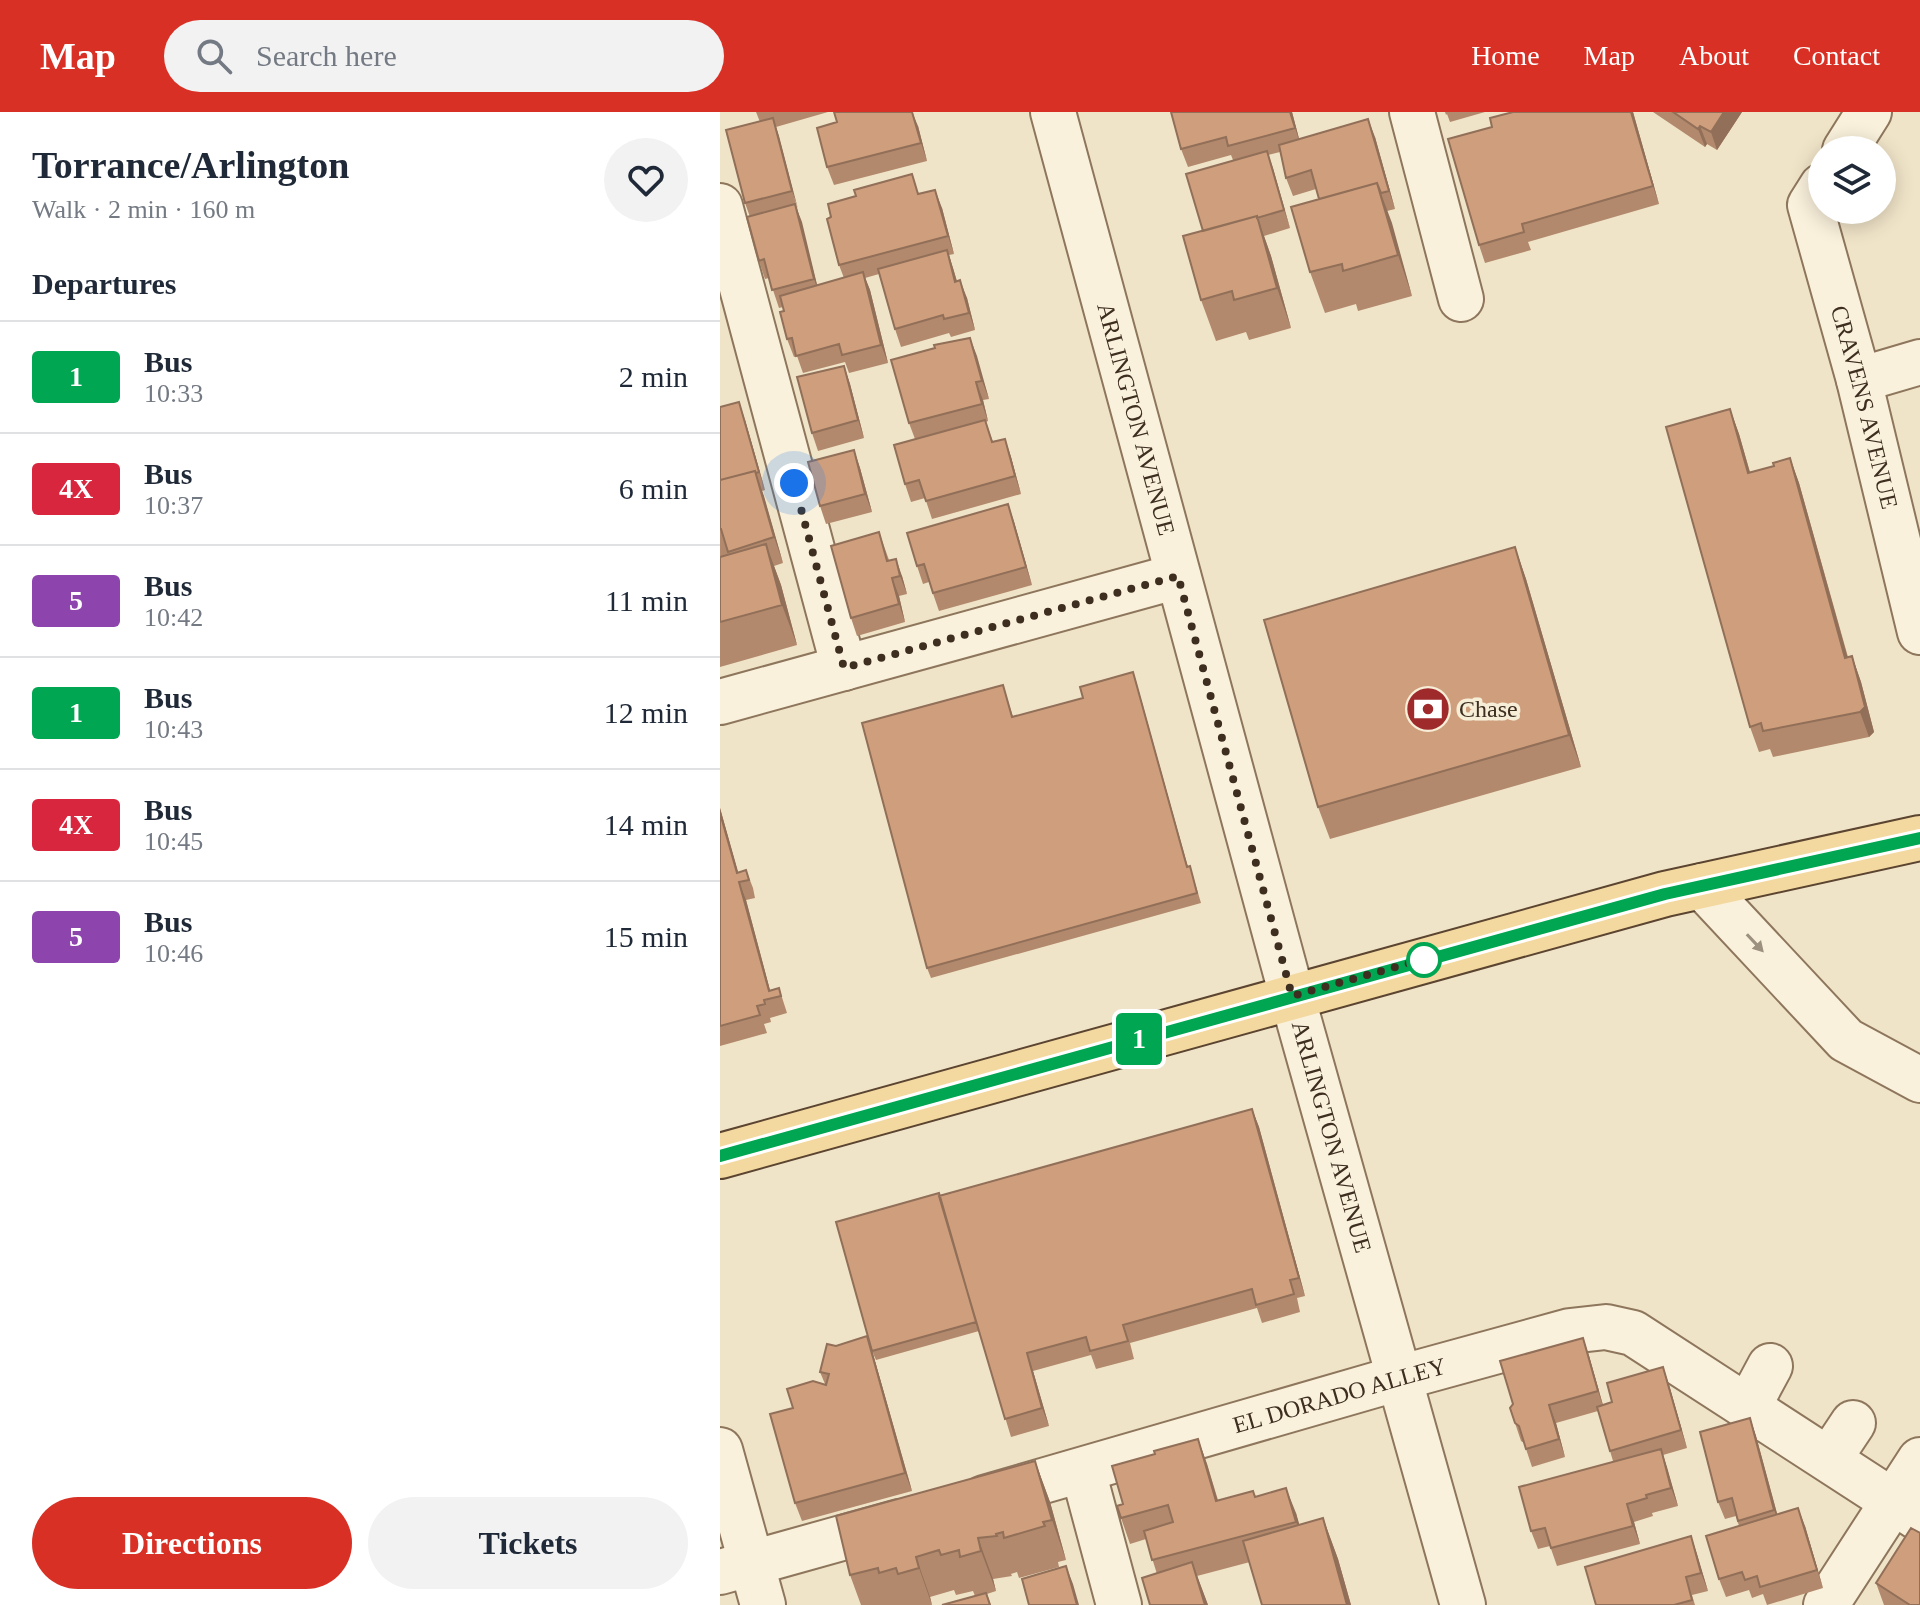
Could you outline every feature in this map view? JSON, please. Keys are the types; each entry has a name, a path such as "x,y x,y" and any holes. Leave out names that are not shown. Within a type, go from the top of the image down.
{"main road":[{"path":"720,1156 1292,996 1702,886 1920,838"}],"street":[{"name":"ARLINGTON AVENUE","path":"1053,112 1292,996 1463,1605"},
{"path":"1412,112 1461,299"},
{"path":"1854,136 1869,112"},
{"path":"720,206 844,668"},
{"name":"CRAVENS AVENUE","path":"1815,224 1859,380 1920,632"},
{"path":"1859,380 1920,362"},
{"path":"720,702 1178,576"},
{"path":"1702,886 1846,1040 1920,1080"},
{"name":"EL DORADO ALLEY","path":"736,1568 1399,1378 1570,1331 1606,1327 1633,1333 1907,1510"},
{"path":"1748,1407 1770,1366"},
{"path":"1829,1459 1853,1423"},
{"path":"720,1450 736,1568 763,1605"},
{"path":"1826,1605 1907,1510 1920,1460"},
{"path":"1083,1471 1119,1605"}],"building":[{"path":"834,112 912,112 921,143 827,167 817,128 837,122"},
{"path":"1171,112 1290,112 1295,128 1228,146 1226,137 1181,149"},
{"path":"1513,112 1631,112 1653,186 1522,224 1524,232 1479,245 1448,139 1492,127 1490,118"},
{"path":"1673,112 1724,112 1711,132 1700,126 1698,129"},
{"path":"773,118 792,191 745,203 726,130"},
{"path":"1368,119 1389,191 1381,193 1377,183 1319,199 1311,170 1286,178 1279,145"},
{"path":"1267,151 1284,210 1203,231 1186,174"},
{"path":"912,174 918,194 935,190 948,236 839,265 827,219 831,217 828,204 856,196 854,190"},
{"path":"1377,183 1398,255 1343,271 1342,264 1310,272 1291,207"},
{"path":"795,204 814,279 772,290 764,259 759,261 747,217"},
{"path":"1257,216 1277,288 1234,300 1232,291 1201,300 1183,236"},
{"path":"947,250 955,282 960,280 969,313 944,319 943,315 895,329 878,269"},
{"path":"863,272 881,345 842,355 839,344 796,356 792,338 787,339 780,312 784,311 780,296"},
{"path":"970,338 982,381 976,382 982,404 909,423 891,360 935,348 934,345"},
{"path":"844,366 858,420 812,433 797,377"},
{"path":"739,402 759,472 720,480 720,407"},
{"path":"1730,409 1748,473 1790,458 1845,658 1852,656 1865,707 1860,712 1763,731 1761,723 1750,727 1666,427"},
{"path":"985,420 992,442 1005,439 1015,476 926,501 919,480 905,484 894,445"},
{"path":"854,450 865,494 820,506 808,462"},
{"path":"755,471 774,537 728,552 720,529 720,480"},
{"path":"1008,504 1026,567 933,593 924,564 917,566 907,533"},
{"path":"879,532 887,561 896,559 900,576 892,578 899,604 851,618 831,546"},
{"path":"766,544 782,605 720,622 720,557"},
{"name":"Chase","path":"1515,547 1569,735 1318,807 1264,620"},
{"path":"1133,672 1197,893 927,968 862,723 1003,685 1012,717 1083,698 1080,687"},
{"path":"720,813 737,873 746,870 749,880 739,882 769,991 779,988 781,996 764,1000 765,1004 757,1006 760,1015 720,1026"},
{"path":"1252,1109 1299,1278 1290,1280 1294,1294 1256,1305 1252,1289 1123,1325 1128,1341 1090,1351 1086,1337 1027,1353 1042,1408 1005,1419 939,1196"},
{"path":"939,1193 976,1322 872,1351 836,1222"},
{"path":"867,1336 905,1473 795,1503 770,1414 793,1408 787,1389 813,1381 826,1385 829,1374 820,1372 827,1344 836,1346"},
{"path":"1583,1338 1598,1391 1549,1405 1559,1439 1526,1449 1510,1408 1513,1404 1500,1361"},
{"path":"1663,1367 1681,1430 1610,1451 1597,1407 1612,1402 1607,1383"},
{"path":"1750,1418 1774,1510 1738,1521 1732,1498 1718,1502 1700,1432"},
{"path":"1198,1439 1216,1501 1253,1491 1255,1497 1286,1488 1296,1522 1152,1560 1144,1531 1173,1522 1168,1505 1121,1518 1117,1506 1123,1504 1112,1466"},
{"path":"1661,1449 1671,1488 1627,1504 1633,1526 1551,1548 1545,1528 1531,1531 1519,1487"},
{"path":"1035,1461 1052,1520 1043,1522 1045,1526 1004,1538 1003,1532 997,1536 978,1538 981,1551 960,1557 959,1550 941,1555 939,1550 916,1557 919,1568 898,1574 896,1568 879,1573 878,1568 850,1575 836,1516"},
{"path":"1798,1508 1817,1570 1760,1587 1757,1576 1745,1580 1742,1572 1719,1579 1706,1536"},
{"path":"1323,1518 1347,1605 1262,1605 1243,1541"},
{"path":"1911,1528 1920,1533 1920,1605 1910,1605 1876,1583"},
{"path":"1691,1536 1701,1573 1686,1577 1692,1600 1674,1605 1596,1605 1585,1567"},
{"path":"1192,1562 1205,1605 1150,1605 1142,1578"},
{"path":"1066,1566 1077,1605 1029,1605 1022,1579"},
{"path":"986,1593 990,1605 942,1605"}],"bus line":[{"name":"1","path":"720,1156 1665,894 1920,838"}],"place":[{"name":"Chase","path":"1428,709"}],"route":[{"path":"794,483 844,668 1178,576 1292,996 1435,956 1424,960"}]}
